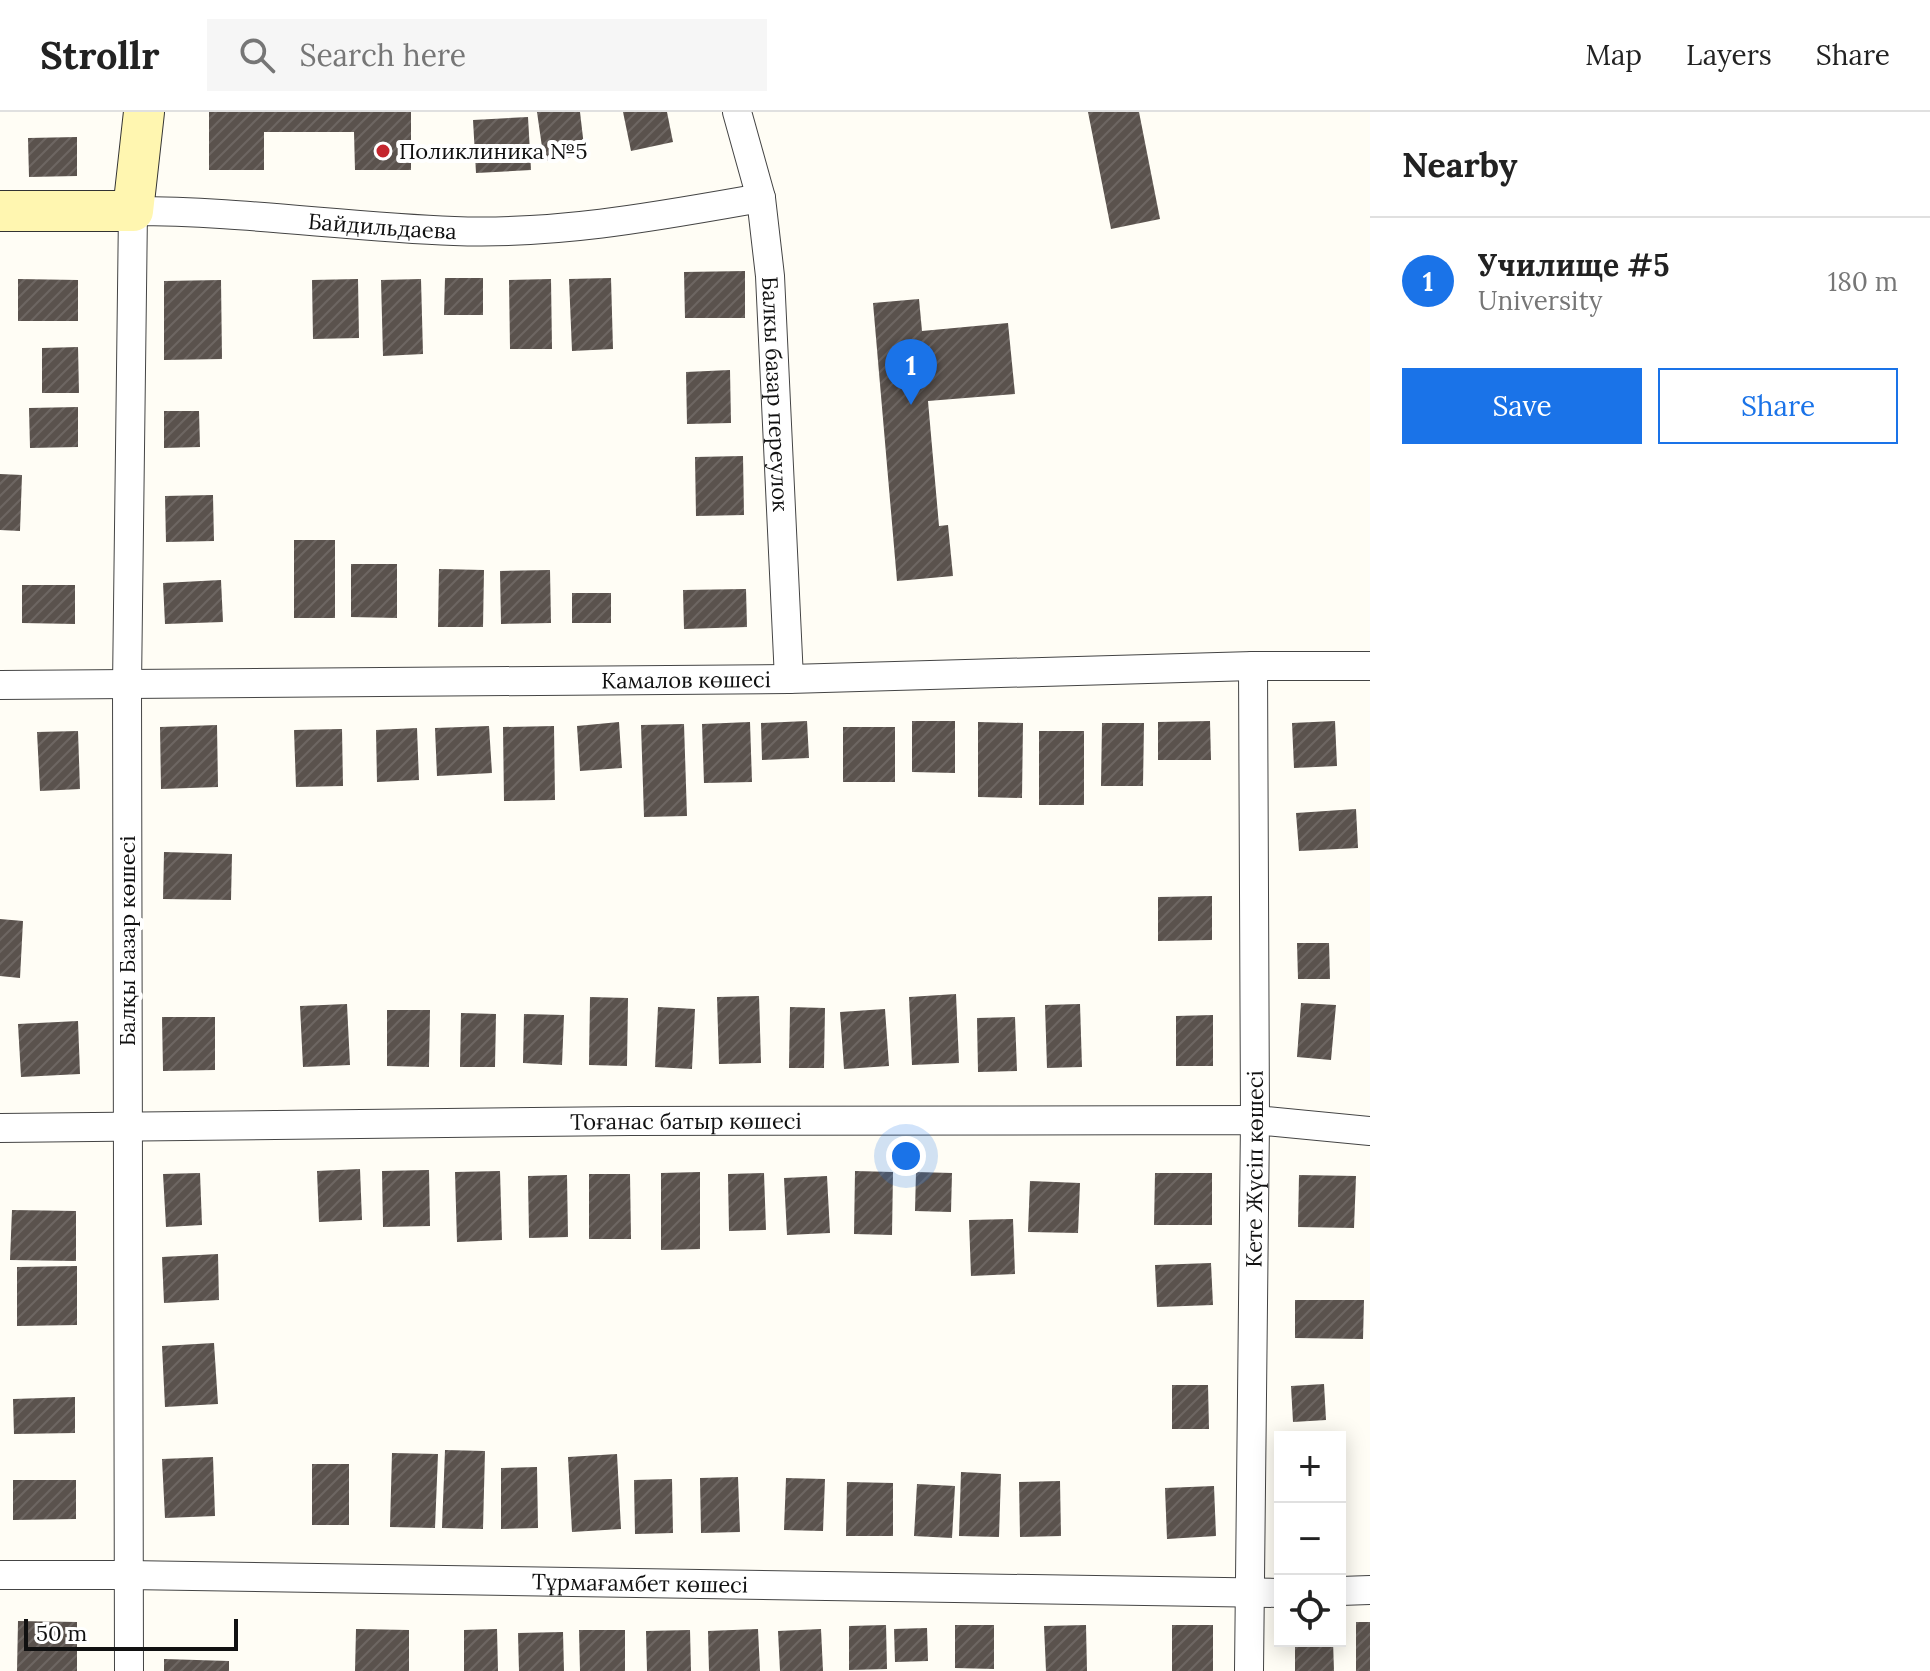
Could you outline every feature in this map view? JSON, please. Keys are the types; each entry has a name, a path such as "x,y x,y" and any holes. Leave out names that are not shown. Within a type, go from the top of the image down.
{"street":[{"path":"133,211 144,112"},
{"name":"Балкы базар переулок","path":"737,112 761,198 770,276 789,679"},
{"name":"Байдильдаева","path":"0,211 204,211 455,231 598,226 761,198"},
{"name":"Балқы Базар көшесі","path":"129,1671 127,686 133,211"},
{"name":"Камалов көшесі","path":"0,685 789,679 1253,666 1370,666"},
{"name":"Кете Жүсіп көшесі","path":"1249,1671 1255,1120 1253,666"},
{"name":"Тоғанас батыр көшесі","path":"0,1128 630,1121 1255,1120 1370,1131"},
{"name":"Тұрмағамбет көшесі","path":"0,1575 1274,1593"},
{"path":"1346,1591 1370,1590"}],"building":[{"name":"Поликлиника №5","path":"209,112 411,112 411,170 355,170 354,132 264,132 264,170 209,170"},
{"path":"537,112 580,112 585,155 544,161"},
{"path":"623,112 667,112 673,142 631,151"},
{"path":"1088,112 1139,112 1160,219 1111,229"},
{"path":"528,117 531,170 476,173 473,120"},
{"path":"77,137 77,176 29,177 28,138"},
{"path":"745,271 745,318 685,318 684,272"},
{"path":"445,278 483,278 483,315 444,315"},
{"path":"611,278 613,349 572,351 569,279"},
{"path":"18,279 78,280 78,321 18,321"},
{"path":"358,279 359,338 313,339 312,280"},
{"path":"421,279 423,354 383,356 381,280"},
{"path":"551,279 552,349 510,349 509,280"},
{"path":"221,280 222,359 164,360 164,281"},
{"path":"919,299 922,331 1008,323 1015,394 928,401 939,526 948,525 953,576 897,581 873,303"},
{"path":"78,347 79,393 42,393 42,348"},
{"path":"730,370 731,423 687,424 686,372"},
{"path":"78,407 78,447 30,448 29,408"},
{"path":"164,411 199,411 200,447 164,448"},
{"path":"743,456 744,515 696,516 695,457"},
{"path":"0,474 22,475 20,531 0,530"},
{"path":"213,495 214,541 166,542 165,496"},
{"path":"294,540 335,540 335,618 294,618"},
{"path":"351,564 397,564 397,618 351,617"},
{"path":"439,569 484,570 483,627 438,627"},
{"path":"550,570 551,623 501,624 500,571"},
{"path":"221,580 223,622 165,624 163,583"},
{"path":"22,585 75,585 75,624 22,623"},
{"path":"746,589 747,627 684,629 683,590"},
{"path":"572,593 611,593 611,623 572,623"},
{"path":"807,721 809,758 762,760 761,723"},
{"path":"912,721 955,721 955,773 912,772"},
{"path":"1210,721 1211,760 1158,760 1158,722"},
{"path":"1335,721 1337,766 1294,768 1292,723"},
{"path":"619,722 622,768 580,771 577,726"},
{"path":"750,722 752,782 704,783 702,724"},
{"path":"978,722 1023,723 1022,798 978,797"},
{"path":"1102,723 1144,723 1143,786 1101,786"},
{"path":"684,724 687,816 644,817 641,725"},
{"path":"217,725 218,787 161,789 160,727"},
{"path":"489,726 492,773 437,776 435,728"},
{"path":"554,726 555,800 504,801 503,727"},
{"path":"843,727 895,727 895,782 843,782"},
{"path":"417,728 419,780 377,782 376,730"},
{"path":"342,729 343,786 296,787 294,730"},
{"path":"78,731 80,789 40,791 37,732"},
{"path":"1039,731 1084,731 1084,805 1039,805"},
{"path":"1356,809 1358,848 1299,851 1296,813"},
{"path":"164,852 232,854 231,900 163,899"},
{"path":"1212,896 1212,940 1158,941 1158,897"},
{"path":"0,919 23,921 20,978 0,976"},
{"path":"1297,943 1329,943 1330,979 1298,979"},
{"path":"956,994 959,1063 912,1065 909,997"},
{"path":"759,996 761,1063 719,1064 717,997"},
{"path":"590,997 628,998 627,1066 589,1065"},
{"path":"1301,1003 1336,1005 1331,1060 1297,1057"},
{"path":"347,1004 350,1065 303,1067 300,1006"},
{"path":"1080,1004 1082,1067 1047,1068 1045,1005"},
{"path":"658,1007 695,1009 692,1069 655,1067"},
{"path":"790,1007 825,1008 824,1068 789,1068"},
{"path":"885,1009 889,1066 844,1069 840,1012"},
{"path":"387,1010 430,1010 429,1067 387,1066"},
{"path":"461,1013 496,1014 495,1067 460,1067"},
{"path":"524,1014 564,1015 562,1065 523,1063"},
{"path":"1213,1015 1213,1066 1176,1066 1176,1016"},
{"path":"162,1017 215,1017 215,1070 163,1071"},
{"path":"1015,1017 1017,1071 978,1072 977,1018"},
{"path":"78,1021 80,1074 21,1077 18,1024"},
{"path":"360,1169 362,1220 319,1222 317,1171"},
{"path":"429,1170 430,1226 383,1227 382,1171"},
{"path":"500,1171 502,1240 457,1242 455,1172"},
{"path":"855,1171 893,1172 892,1235 854,1234"},
{"path":"700,1172 700,1249 661,1250 661,1173"},
{"path":"916,1172 952,1173 951,1212 915,1211"},
{"path":"200,1173 202,1225 166,1227 163,1174"},
{"path":"764,1173 766,1230 729,1231 728,1174"},
{"path":"1155,1173 1212,1173 1212,1225 1154,1225"},
{"path":"589,1174 630,1174 631,1239 589,1239"},
{"path":"567,1175 568,1237 529,1238 528,1176"},
{"path":"1299,1175 1356,1176 1354,1228 1298,1227"},
{"path":"827,1176 830,1233 787,1235 784,1178"},
{"path":"1030,1181 1080,1183 1078,1233 1028,1232"},
{"path":"12,1210 76,1211 76,1261 10,1260"},
{"path":"1013,1219 1015,1274 971,1276 969,1220"},
{"path":"218,1254 219,1300 164,1303 162,1257"},
{"path":"1211,1263 1213,1305 1157,1307 1155,1265"},
{"path":"77,1266 77,1325 17,1326 17,1267"},
{"path":"1295,1300 1364,1300 1363,1339 1295,1338"},
{"path":"214,1343 218,1404 165,1407 162,1346"},
{"path":"1324,1384 1326,1420 1293,1422 1291,1386"},
{"path":"1172,1385 1208,1385 1209,1429 1172,1429"},
{"path":"75,1397 75,1433 14,1434 13,1399"},
{"path":"445,1450 485,1451 483,1529 442,1528"},
{"path":"392,1453 438,1454 435,1528 390,1527"},
{"path":"617,1454 621,1529 572,1532 568,1457"},
{"path":"213,1457 215,1516 165,1518 162,1459"},
{"path":"312,1464 349,1464 349,1525 312,1525"},
{"path":"537,1467 538,1528 501,1529 501,1468"},
{"path":"961,1472 1001,1474 999,1537 959,1536"},
{"path":"738,1477 740,1532 701,1533 700,1478"},
{"path":"786,1478 825,1479 823,1531 784,1530"},
{"path":"672,1479 673,1533 635,1534 634,1480"},
{"path":"13,1480 76,1480 76,1519 13,1520"},
{"path":"1060,1481 1061,1536 1020,1537 1019,1482"},
{"path":"847,1482 893,1483 893,1536 846,1536"},
{"path":"917,1484 955,1486 952,1538 914,1536"},
{"path":"1214,1486 1216,1536 1167,1539 1165,1488"},
{"path":"18,1621 77,1622 77,1671 17,1671"},
{"path":"1356,1622 1370,1622 1370,1671 1356,1671"},
{"path":"886,1625 887,1669 849,1670 849,1626"},
{"path":"955,1625 994,1625 994,1669 955,1668"},
{"path":"1086,1625 1087,1671 1046,1671 1044,1626"},
{"path":"1172,1625 1213,1625 1213,1671 1172,1671"},
{"path":"927,1628 928,1661 895,1662 894,1629"},
{"path":"356,1629 409,1630 409,1671 355,1671"},
{"path":"497,1629 498,1671 464,1671 464,1630"},
{"path":"758,1629 760,1671 709,1671 708,1631"},
{"path":"821,1629 823,1671 780,1671 778,1631"},
{"path":"579,1630 625,1630 625,1671 580,1671"},
{"path":"690,1630 691,1671 647,1671 646,1631"},
{"path":"563,1632 564,1671 519,1671 518,1633"},
{"path":"1295,1647 1333,1647 1334,1671 1295,1671"},
{"path":"164,1659 229,1661 229,1671 164,1671"}],"place":[{"name":"Поликлиника №5","path":"383,151"},
{"name":"Училище #5","path":"911,405"}]}
